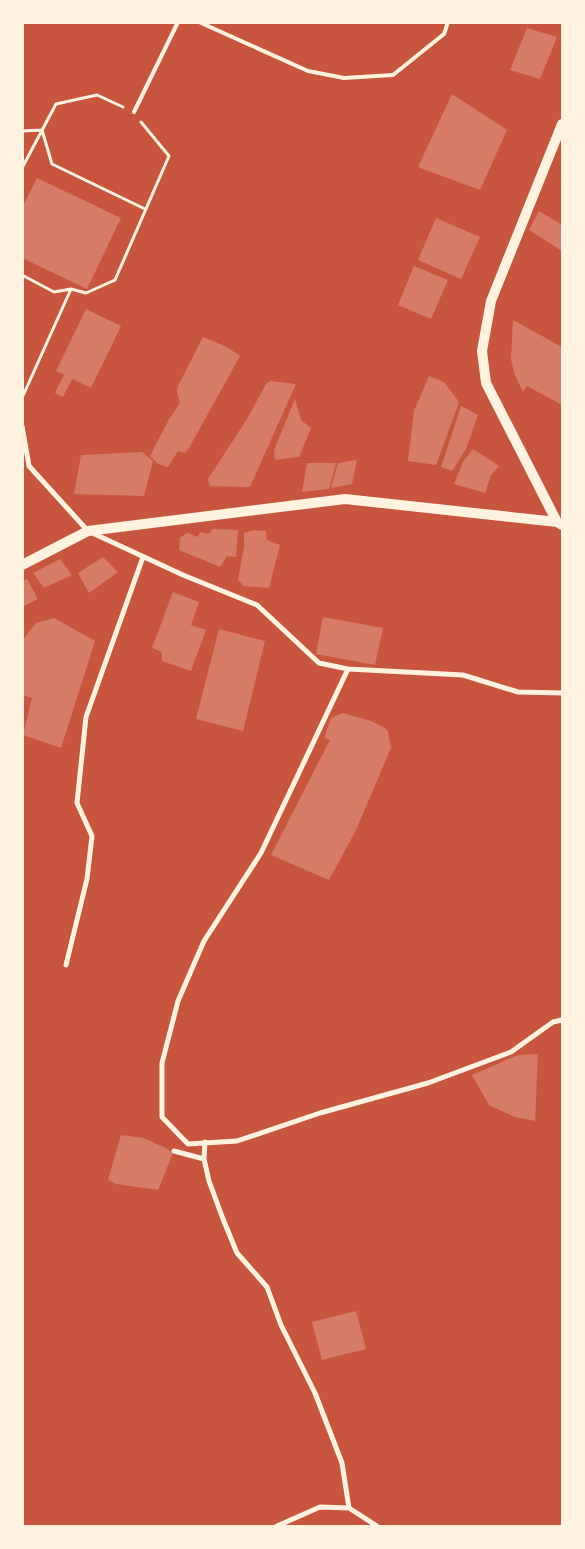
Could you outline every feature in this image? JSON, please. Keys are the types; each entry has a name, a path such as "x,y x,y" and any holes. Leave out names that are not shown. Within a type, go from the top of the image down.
{"main road":[{"path":"560,524 486,383 482,351 491,301 562,124"},
{"path":"22,565 88,531 345,499 560,524"}],"street":[{"path":"22,426 28,466 88,531 257,605 319,663 348,669 464,675 518,692 562,693"},
{"path":"66,965 87,879 92,836 77,803 86,717 144,557"},
{"path":"348,669 261,853 204,941 178,1002 162,1063 162,1117 188,1144 237,1140 329,1110 428,1082 511,1052 553,1022 562,1020"},
{"path":"206,1142 204,1159 209,1181 237,1253 267,1287 280,1326 315,1393 342,1463 349,1508"},
{"path":"174,1151 204,1159"},
{"path":"277,1526 320,1507 349,1508 377,1526"}],"lane":[{"path":"134,112 178,22"},
{"path":"199,22 308,71 344,78 394,75 444,34 448,22"}],"path":[{"path":"22,168 56,104 97,95 134,112 169,156 115,280 86,293 71,288 54,292 22,275"},
{"path":"22,131 42,130"},
{"path":"42,130 52,164 146,209"},
{"path":"22,398 71,288"}],"building":[{"path":"527,28 557,37 540,79 510,70"},
{"path":"452,94 507,130 480,190 418,167"},
{"path":"37,178 121,218 87,289 22,258 22,208"},
{"path":"539,211 562,225 562,251 529,230"},
{"path":"436,218 480,237 461,279 418,260"},
{"path":"414,266 448,280 431,319 398,305"},
{"path":"86,309 121,326 91,388 72,379 63,397 55,393 64,375 56,371"},
{"path":"513,320 562,347 562,405 527,386 523,392 514,373 511,359"},
{"path":"203,337 227,347 240,356 189,448 185,453 178,451 168,467 158,464 150,456 168,421 180,403 177,392 178,386"},
{"path":"429,376 444,382 459,402 436,465 408,461 414,411"},
{"path":"270,381 296,384 250,487 210,486 208,479 247,419 266,384"},
{"path":"295,399 301,420 311,428 299,457 275,460 274,450"},
{"path":"461,406 478,415 466,449 452,471 441,467"},
{"path":"473,449 499,466 491,475 485,493 454,484 463,462"},
{"path":"142,452 153,461 144,496 74,494 81,455"},
{"path":"357,460 352,484 331,488 338,463"},
{"path":"307,463 336,463 329,489 302,492"},
{"path":"213,529 238,530 236,557 227,556 220,567 179,550 180,538 187,533 198,537 200,532 208,534"},
{"path":"254,530 266,531 267,540 280,545 269,588 244,586 238,580 244,547 244,533"},
{"path":"103,557 118,572 89,593 78,573"},
{"path":"60,559 72,575 44,588 33,573"},
{"path":"27,579 38,599 22,607 22,581"},
{"path":"173,592 199,602 191,625 206,630 191,671 162,661 162,652 152,648"},
{"path":"323,617 383,628 375,665 316,654"},
{"path":"54,618 95,641 61,748 23,735 32,698 22,695 22,641 36,623"},
{"path":"219,629 265,641 243,731 196,719"},
{"path":"343,713 371,721 385,728 388,731 391,748 356,830 329,880 271,855 330,740 324,738 331,718"},
{"path":"538,1054 535,1121 515,1117 489,1105 472,1075 518,1055"},
{"path":"121,1135 143,1138 173,1153 158,1190 116,1184 108,1180"},
{"path":"356,1311 366,1349 322,1360 312,1322"}]}
